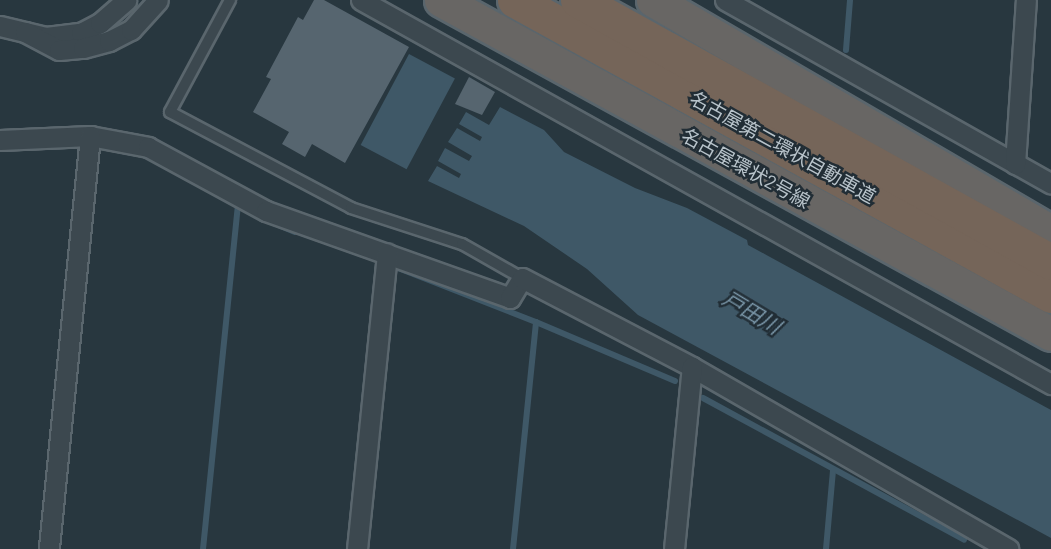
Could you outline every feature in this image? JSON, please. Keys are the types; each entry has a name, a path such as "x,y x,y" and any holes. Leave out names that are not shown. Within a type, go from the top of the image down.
{"highway":[{"name":"名古屋環状2号線","path":"441,0 1051,334"},
{"name":"名古屋第二環状自動車道","path":"514,0 1051,296"},
{"name":"名古屋第二環状自動車道","path":"578,0 1051,262"},
{"path":"653,0 1051,232"},
{"path":"916,186 1051,253"},
{"path":"1015,275 1051,302"}],"street":[{"path":"0,26 46,37 81,33 100,23 126,0"},
{"path":"25,32 59,50 83,48 109,41 131,30 158,0"},
{"path":"361,0 1051,384"},
{"path":"725,0 1051,184"},
{"path":"1015,164 1026,0"},
{"path":"49,549 90,136"},
{"path":"0,139 90,136 148,147 266,211 510,298 522,278 692,367 981,542 1008,549"},
{"path":"357,549 387,254"},
{"path":"674,549 692,367"}],"lane":[{"path":"230,0 170,111 351,208 462,244 522,278"}],"water":[{"path":"409,54 455,78 407,169 361,145"},
{"name":"戸田川","path":"500,107 544,130 564,152 635,188 687,208 747,240 748,245 1051,410 1051,538 638,315 587,269 524,226 428,181 437,166 459,178 461,174 438,161 445,148 469,161 472,156 448,142 457,128 480,141 482,137 459,124 466,112 489,125"}],"building":[{"path":"314,0 324,0 409,47 345,163 312,144 305,157 282,144 289,132 253,112 271,79 266,77 298,17 303,20"},
{"path":"469,77 495,92 482,115 455,104"}],"waterway":[{"path":"846,50 850,0"},
{"path":"203,549 238,205"},
{"path":"257,216 295,232"},
{"path":"398,268 536,322 675,381"},
{"path":"513,549 536,322"},
{"path":"703,398 964,540"},
{"path":"826,549 833,470"}]}
